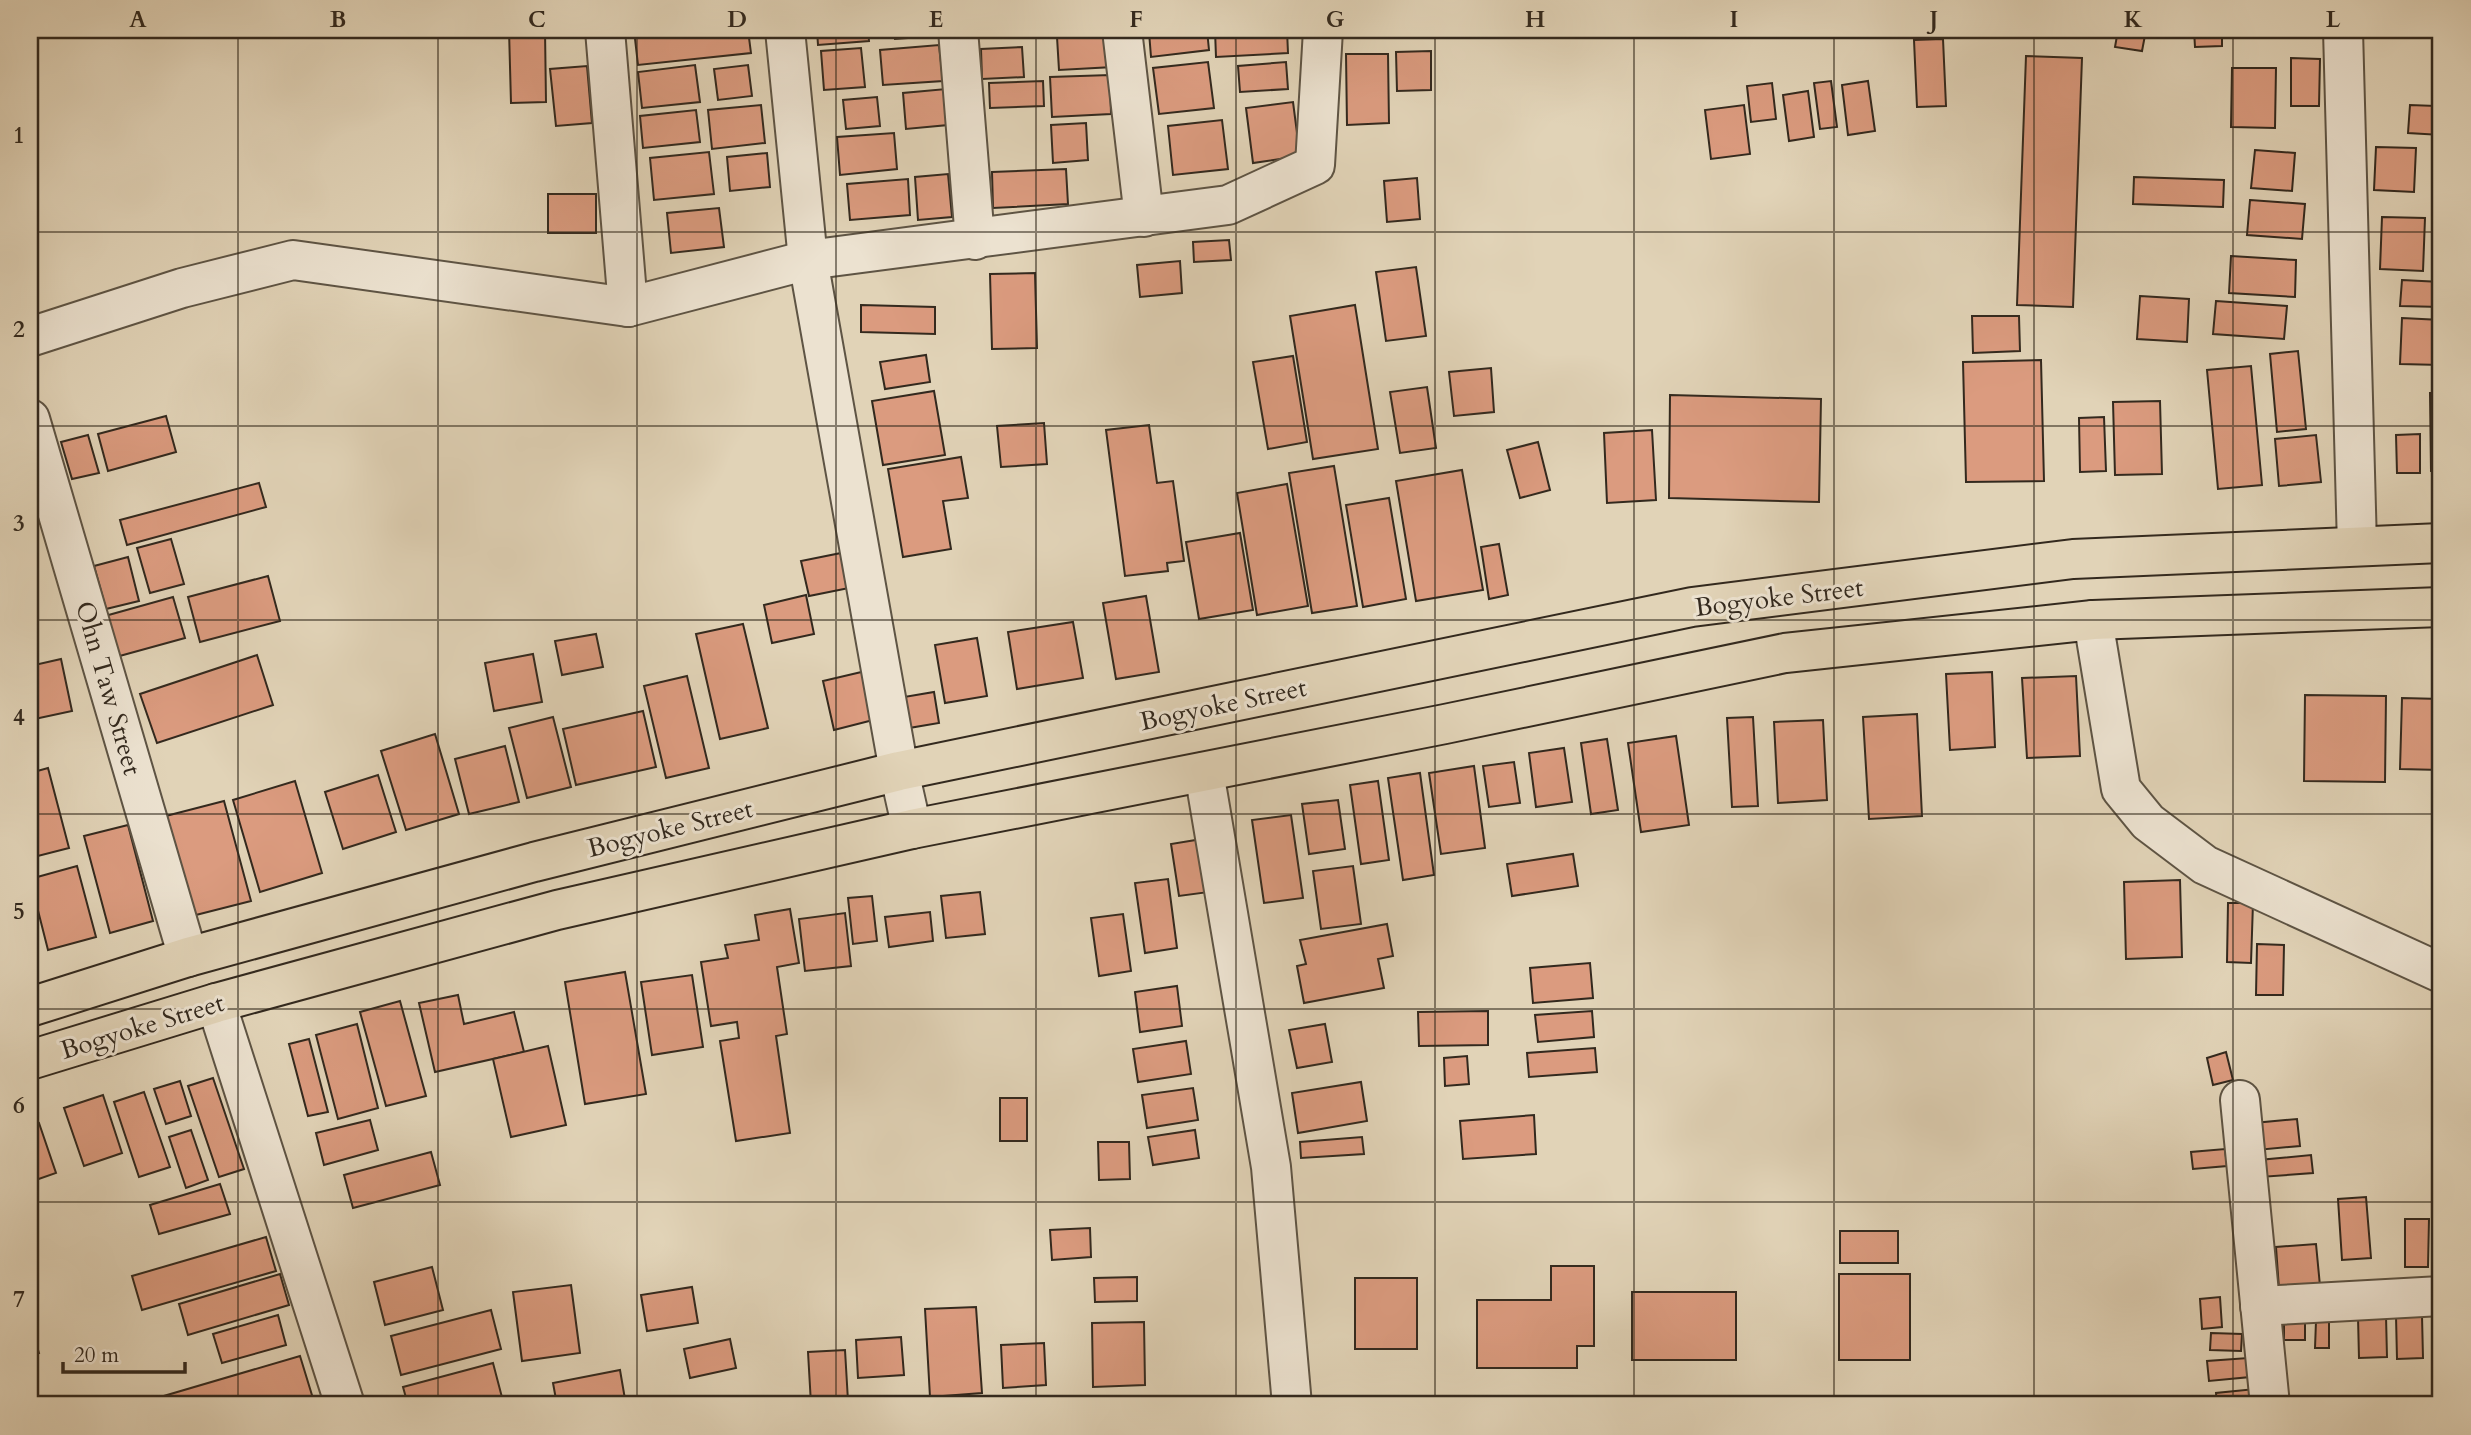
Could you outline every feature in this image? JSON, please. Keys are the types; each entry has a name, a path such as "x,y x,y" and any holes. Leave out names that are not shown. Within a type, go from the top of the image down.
{"main road":[{"name":"Bogyoke Street","path":"30,1007 188,957 534,862 899,771 1692,607 2073,559 2441,543"},
{"name":"Bogyoke Street","path":"30,1060 216,1003 557,910 912,830 1785,653 2093,620 2441,607"}],"street":[{"path":"605,30 628,307"},
{"path":"785,30 808,260 899,771 912,830"},
{"path":"958,30 975,240"},
{"path":"1122,30 1144,217"},
{"path":"30,337 182,288 293,260 628,307 808,260 1228,205 1315,164 1322,30"},
{"path":"2343,30 2357,546"},
{"name":"Ohn Taw Street","path":"30,419 188,957"},
{"path":"2093,620 2121,789 2148,822 2205,865 2441,973"},
{"path":"1204,772 1271,1167 1292,1405"},
{"path":"216,1003 345,1405"},
{"path":"2240,1100 2270,1405"},
{"path":"2260,1306 2441,1296"}],"building":[{"path":"509,30 545,30 546,102 511,103"},
{"path":"634,30 748,30 751,53 638,65"},
{"path":"817,30 868,30 869,41 818,45"},
{"path":"894,30 935,30 935,36 895,39"},
{"path":"989,30 1038,30 1038,31 989,34"},
{"path":"1207,30 1209,50 1151,57 1149,32"},
{"path":"1215,30 1287,30 1288,53 1216,57"},
{"path":"2118,30 2146,30 2142,51 2115,47"},
{"path":"2194,30 2222,30 2222,46 2195,47"},
{"path":"2268,30 2314,30 2314,36 2268,33"},
{"path":"1111,34 1113,67 1059,70 1057,37"},
{"path":"1943,39 1946,106 1917,107 1914,40"},
{"path":"939,45 943,81 883,85 880,50"},
{"path":"1022,47 1024,77 982,79 981,49"},
{"path":"861,48 865,87 824,90 821,51"},
{"path":"1431,51 1431,90 1397,91 1396,52"},
{"path":"1346,54 1388,54 1389,123 1347,125"},
{"path":"2026,56 2082,58 2073,307 2017,305"},
{"path":"2291,58 2320,59 2319,106 2291,106"},
{"path":"1208,62 1214,108 1159,114 1153,68"},
{"path":"1286,62 1288,89 1240,92 1238,66"},
{"path":"695,65 700,102 642,108 638,72"},
{"path":"748,65 752,96 718,100 714,69"},
{"path":"587,66 592,123 556,126 550,69"},
{"path":"2232,68 2276,68 2275,128 2231,127"},
{"path":"1110,75 1111,114 1052,117 1050,77"},
{"path":"2438,80 2441,80 2441,135 2408,133 2410,105 2436,106"},
{"path":"1043,81 1044,106 990,108 989,83"},
{"path":"1831,81 1837,127 1820,129 1814,83"},
{"path":"1868,81 1875,131 1848,135 1842,85"},
{"path":"1772,83 1776,119 1751,122 1747,86"},
{"path":"946,89 948,125 906,129 903,93"},
{"path":"1808,91 1814,137 1789,141 1783,95"},
{"path":"877,97 880,126 846,129 843,100"},
{"path":"1293,102 1300,156 1253,163 1246,108"},
{"path":"761,105 765,143 712,149 708,110"},
{"path":"1744,105 1750,154 1711,159 1705,110"},
{"path":"696,110 700,142 643,148 640,116"},
{"path":"1222,120 1228,169 1173,175 1168,126"},
{"path":"1086,123 1088,160 1053,163 1051,125"},
{"path":"894,133 897,169 840,175 837,137"},
{"path":"2376,147 2416,148 2414,192 2374,190"},
{"path":"2255,150 2295,153 2292,191 2251,188"},
{"path":"709,152 714,194 654,200 650,158"},
{"path":"767,153 770,187 730,191 727,157"},
{"path":"1066,169 1068,204 993,208 992,172"},
{"path":"948,174 952,217 918,220 915,177"},
{"path":"2134,177 2224,180 2223,207 2133,204"},
{"path":"1417,178 1420,219 1387,222 1384,181"},
{"path":"908,179 910,215 850,220 847,184"},
{"path":"548,194 596,194 596,233 548,233"},
{"path":"2250,200 2305,204 2302,239 2247,235"},
{"path":"719,208 724,247 671,253 667,213"},
{"path":"2382,217 2425,218 2423,271 2380,269"},
{"path":"1229,240 1231,260 1194,262 1193,242"},
{"path":"2231,256 2296,260 2295,297 2229,293"},
{"path":"1180,261 1182,293 1140,297 1137,265"},
{"path":"1416,267 1426,336 1386,341 1376,272"},
{"path":"1035,273 1037,348 992,349 990,274"},
{"path":"2402,280 2441,282 2441,307 2400,306"},
{"path":"2140,296 2189,299 2187,342 2137,339"},
{"path":"2216,301 2287,306 2284,339 2213,334"},
{"path":"861,305 935,307 935,334 861,332"},
{"path":"1355,305 1378,449 1313,459 1290,316"},
{"path":"1972,316 2019,316 2020,351 1973,353"},
{"path":"2402,318 2441,320 2441,365 2400,364"},
{"path":"2298,351 2306,429 2277,432 2270,354"},
{"path":"926,355 930,382 885,389 880,362"},
{"path":"1293,356 1307,442 1268,449 1253,362"},
{"path":"2041,360 2044,481 1966,482 1963,362"},
{"path":"2251,366 2262,485 2218,489 2207,370"},
{"path":"1491,368 1494,412 1454,416 1449,372"},
{"path":"1427,387 1436,448 1400,453 1390,392"},
{"path":"934,391 945,455 883,465 872,401"},
{"path":"2430,393 2441,393 2441,470 2431,471"},
{"path":"1670,395 1821,399 1819,502 1669,498"},
{"path":"2160,401 2162,474 2115,475 2113,402"},
{"path":"166,416 176,452 108,471 98,434"},
{"path":"2104,417 2106,471 2080,472 2079,418"},
{"path":"1044,423 1047,464 1001,467 997,426"},
{"path":"1149,425 1157,483 1173,481 1184,561 1167,563 1168,571 1125,576 1106,430"},
{"path":"1652,430 1656,500 1607,503 1604,433"},
{"path":"2420,434 2420,473 2397,473 2396,435"},
{"path":"88,435 99,473 72,479 61,442"},
{"path":"2316,435 2321,482 2279,486 2275,439"},
{"path":"1538,442 1550,490 1520,498 1507,450"},
{"path":"961,457 968,498 943,501 951,549 903,557 888,469"},
{"path":"1334,466 1357,606 1312,613 1289,473"},
{"path":"1462,470 1483,590 1416,601 1396,481"},
{"path":"259,483 266,507 127,545 120,520"},
{"path":"1287,484 1308,606 1257,615 1237,493"},
{"path":"1389,498 1406,599 1363,607 1346,505"},
{"path":"1240,533 1253,610 1199,619 1186,542"},
{"path":"171,539 184,584 150,593 137,548"},
{"path":"1499,544 1508,595 1489,599 1481,547"},
{"path":"841,553 849,588 809,596 801,561"},
{"path":"128,557 139,601 106,609 94,566"},
{"path":"268,576 280,621 200,642 188,597"},
{"path":"806,595 814,634 772,643 764,605"},
{"path":"1146,596 1159,672 1116,679 1103,603"},
{"path":"173,597 185,638 116,657 105,616"},
{"path":"1073,622 1083,678 1017,689 1008,632"},
{"path":"743,624 768,728 720,739 696,634"},
{"path":"596,634 603,667 562,675 555,641"},
{"path":"977,638 987,696 945,703 935,645"},
{"path":"533,654 542,702 494,711 485,663"},
{"path":"257,655 273,705 157,743 140,694"},
{"path":"61,659 72,711 30,720 30,666"},
{"path":"870,670 881,718 834,730 823,681"},
{"path":"1992,672 1995,747 1950,750 1946,674"},
{"path":"687,676 709,768 666,778 644,686"},
{"path":"2076,676 2080,756 2027,758 2022,678"},
{"path":"934,692 939,723 909,728 904,697"},
{"path":"2305,695 2386,696 2385,782 2304,781"},
{"path":"2402,698 2441,699 2441,770 2400,769"},
{"path":"643,711 656,767 576,785 563,729"},
{"path":"1917,714 1922,816 1869,819 1863,717"},
{"path":"553,717 571,787 527,798 509,728"},
{"path":"1753,717 1758,806 1732,807 1727,718"},
{"path":"1823,720 1827,800 1778,803 1774,722"},
{"path":"435,734 459,814 406,830 381,751"},
{"path":"1676,736 1689,825 1641,832 1628,743"},
{"path":"1607,739 1618,810 1591,814 1581,743"},
{"path":"505,746 519,802 469,814 455,759"},
{"path":"1564,748 1572,802 1536,807 1529,753"},
{"path":"1514,762 1520,803 1489,807 1483,766"},
{"path":"1474,766 1485,848 1441,854 1429,773"},
{"path":"48,768 69,848 30,858 30,773"},
{"path":"1420,773 1434,875 1403,880 1388,778"},
{"path":"378,775 396,832 343,849 325,792"},
{"path":"295,781 322,873 260,892 233,800"},
{"path":"1378,781 1389,860 1361,864 1350,785"},
{"path":"1338,800 1345,849 1309,854 1302,804"},
{"path":"224,801 251,901 188,917 162,817"},
{"path":"1291,815 1303,898 1264,903 1252,820"},
{"path":"128,825 153,921 110,933 84,836"},
{"path":"1202,839 1209,892 1179,896 1171,844"},
{"path":"1573,854 1578,886 1512,896 1507,864"},
{"path":"77,866 96,937 48,950 30,879"},
{"path":"1353,866 1361,924 1321,929 1313,871"},
{"path":"1168,879 1177,948 1145,953 1135,883"},
{"path":"2180,880 2182,957 2126,959 2124,882"},
{"path":"980,892 985,934 946,938 941,896"},
{"path":"872,896 877,941 853,944 848,898"},
{"path":"2228,903 2253,903 2251,963 2227,962"},
{"path":"790,909 799,963 777,967 787,1034 776,1036 790,1133 736,1141 720,1041 739,1038 737,1022 711,1026 701,962 728,958 725,945 759,940 755,915"},
{"path":"930,912 933,941 889,947 885,917"},
{"path":"845,913 851,966 805,971 799,919"},
{"path":"1123,914 1131,971 1099,976 1091,918"},
{"path":"1387,924 1393,956 1378,959 1384,988 1304,1003 1297,966 1306,964 1300,940"},
{"path":"2257,944 2284,945 2283,995 2256,995"},
{"path":"1590,963 1593,998 1533,1003 1530,968"},
{"path":"625,972 646,1094 585,1104 565,982"},
{"path":"692,975 703,1047 652,1055 641,982"},
{"path":"1177,986 1182,1026 1140,1032 1135,992"},
{"path":"458,995 464,1024 514,1012 524,1052 435,1072 419,1003"},
{"path":"400,1001 426,1096 386,1106 360,1012"},
{"path":"1488,1011 1488,1045 1419,1046 1418,1012"},
{"path":"1592,1011 1594,1037 1538,1042 1535,1015"},
{"path":"357,1024 378,1108 338,1119 316,1035"},
{"path":"1325,1024 1332,1062 1297,1068 1289,1030"},
{"path":"309,1039 328,1112 308,1116 289,1044"},
{"path":"1186,1041 1191,1074 1138,1082 1133,1049"},
{"path":"548,1046 566,1125 511,1137 493,1059"},
{"path":"1595,1048 1597,1072 1529,1077 1527,1053"},
{"path":"2226,1052 2233,1080 2213,1085 2207,1058"},
{"path":"1467,1056 1469,1084 1445,1086 1444,1058"},
{"path":"213,1078 244,1169 219,1177 188,1086"},
{"path":"180,1081 191,1116 166,1124 154,1089"},
{"path":"1361,1082 1367,1121 1298,1133 1292,1093"},
{"path":"1193,1088 1198,1120 1147,1128 1142,1095"},
{"path":"144,1092 170,1167 139,1177 114,1102"},
{"path":"103,1095 122,1153 84,1166 64,1108"},
{"path":"1000,1098 1027,1098 1027,1141 1000,1141"},
{"path":"1534,1115 1536,1154 1463,1159 1460,1121"},
{"path":"2297,1119 2300,1146 2257,1150 2254,1123"},
{"path":"370,1120 378,1150 324,1165 316,1133"},
{"path":"39,1123 56,1173 30,1182 30,1126"},
{"path":"191,1130 208,1180 186,1188 169,1137"},
{"path":"1195,1130 1199,1158 1153,1165 1148,1137"},
{"path":"1362,1137 1364,1154 1301,1158 1300,1142"},
{"path":"1098,1142 1129,1142 1130,1179 1099,1180"},
{"path":"2225,1149 2227,1166 2193,1169 2191,1152"},
{"path":"431,1152 440,1185 353,1208 344,1175"},
{"path":"2311,1155 2313,1173 2260,1177 2259,1160"},
{"path":"220,1184 230,1214 159,1234 150,1205"},
{"path":"2366,1197 2371,1258 2342,1260 2338,1199"},
{"path":"2405,1219 2429,1219 2428,1267 2405,1267"},
{"path":"1090,1228 1091,1257 1052,1260 1050,1230"},
{"path":"1840,1231 1898,1231 1898,1263 1840,1263"},
{"path":"266,1237 276,1271 142,1310 132,1276"},
{"path":"2316,1244 2320,1286 2279,1289 2276,1247"},
{"path":"1551,1266 1594,1266 1594,1346 1577,1346 1577,1368 1477,1368 1477,1300 1551,1300"},
{"path":"432,1267 443,1310 385,1325 374,1282"},
{"path":"280,1274 289,1305 188,1335 179,1304"},
{"path":"1839,1274 1910,1274 1910,1360 1839,1360"},
{"path":"1137,1277 1137,1301 1095,1302 1094,1278"},
{"path":"1355,1278 1417,1278 1417,1349 1355,1349"},
{"path":"571,1285 580,1353 522,1361 513,1292"},
{"path":"692,1287 698,1323 647,1331 641,1295"},
{"path":"1632,1292 1736,1292 1736,1360 1632,1360"},
{"path":"2220,1297 2222,1327 2202,1329 2200,1299"},
{"path":"976,1307 982,1393 930,1397 925,1309"},
{"path":"491,1310 501,1349 401,1375 391,1336"},
{"path":"2441,1314 2441,1352 2440,1352"},
{"path":"278,1315 286,1345 222,1363 213,1334"},
{"path":"2386,1316 2387,1357 2359,1358 2358,1317"},
{"path":"2396,1316 2422,1316 2423,1358 2397,1359"},
{"path":"2316,1321 2329,1322 2329,1348 2315,1348"},
{"path":"1144,1322 1145,1385 1093,1387 1092,1323"},
{"path":"2284,1322 2305,1322 2305,1340 2284,1340"},
{"path":"30,1323 39,1353 30,1356"},
{"path":"2211,1333 2242,1334 2241,1351 2210,1350"},
{"path":"901,1337 904,1375 858,1378 856,1340"},
{"path":"730,1339 736,1368 690,1378 684,1349"},
{"path":"1044,1343 1046,1385 1003,1388 1001,1345"},
{"path":"845,1350 848,1401 811,1404 808,1352"},
{"path":"300,1356 315,1405 133,1405"},
{"path":"2248,1358 2250,1377 2209,1381 2207,1361"},
{"path":"493,1363 504,1405 408,1405 403,1387"},
{"path":"620,1370 626,1405 557,1405 553,1383"},
{"path":"2255,1389 2257,1405 2217,1405 2216,1393"},
{"path":"739,1397 741,1405 686,1405"}]}
